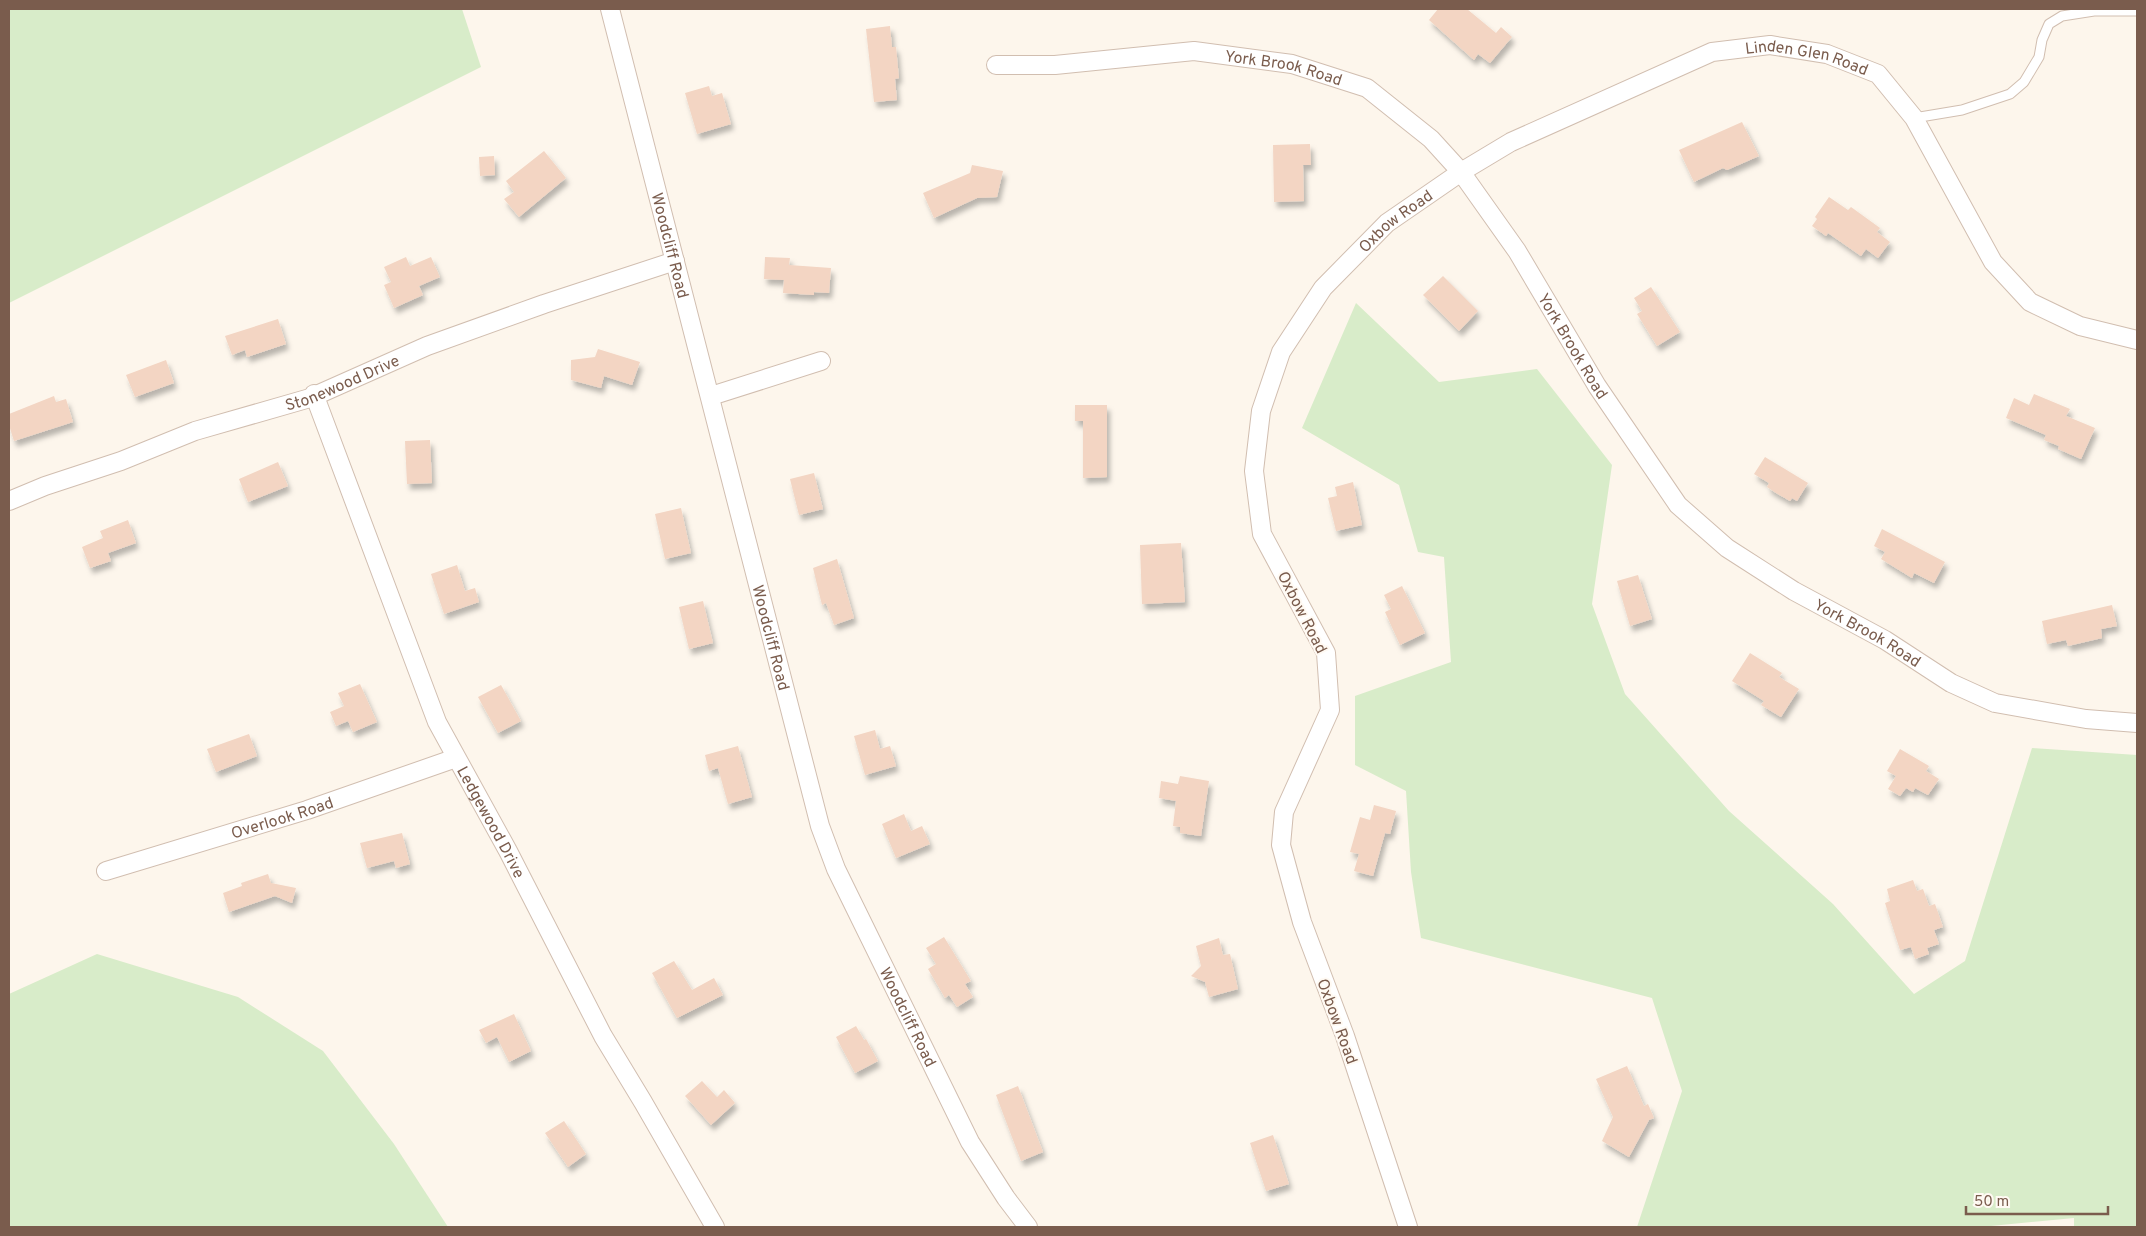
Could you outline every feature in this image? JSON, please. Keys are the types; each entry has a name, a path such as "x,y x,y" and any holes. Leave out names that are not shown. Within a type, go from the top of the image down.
{"street":[{"name":"Woodcliff Road","path":"610,9 711,396 806,779 836,869 970,1142 1006,1198 1028,1227"},
{"name":"Linden Glen Road","path":"1461,172 1511,142 1712,52 1770,45 1827,54 1878,74 1914,118 1993,262 2030,302 2080,326 2137,340"},
{"name":"York Brook Road","path":"996,65 1055,65 1194,51 1292,64 1367,88 1431,138 1461,172 1517,250 1597,386 1678,505 1727,548 1794,591 1885,640 1951,683 1995,703 2086,719 2137,723"},
{"name":"Oxbow Road","path":"1408,1227 1345,1036 1302,922 1281,845 1284,812 1330,710 1326,653 1262,534 1254,471 1261,411 1281,352 1323,288 1387,223 1461,172"},
{"name":"Stonewood Drive","path":"9,501 45,486 121,461 196,431 314,394 427,346 544,304 675,262"},
{"path":"711,396 821,361"},
{"name":"Ledgewood Drive","path":"314,394 437,722 508,851 603,1036 715,1227"},
{"name":"Overlook Road","path":"106,871 307,810 456,758"}],"lane":[{"path":"1914,118 1962,110 2010,94 2024,82 2039,57 2042,40 2049,24 2062,16 2094,11 2137,12"}],"green space":[{"path":"9,9 462,9 481,67 9,303"},
{"path":"1356,303 1439,382 1537,369 1612,465 1592,604 1625,694 1729,811 1833,904 1914,994 1965,961 2032,748 2137,755 2137,1227 2074,1227 2074,1218 1981,1227 1637,1227 1682,1091 1652,998 1421,938 1411,872 1406,791 1355,765 1355,696 1451,662 1444,557 1418,552 1399,485 1302,428"},
{"path":"97,954 238,997 323,1051 394,1144 448,1227 9,1227 9,994"}],"building":[{"path":"1438,9 1467,9 1496,33 1501,27 1512,37 1490,63 1478,54 1474,60 1429,20"},
{"path":"890,26 892,47 896,47 899,78 895,79 897,100 874,102 866,29"},
{"path":"709,86 712,96 722,93 731,124 697,134 685,93"},
{"path":"1742,122 1759,156 1727,170 1723,168 1694,182 1679,150"},
{"path":"1310,144 1311,165 1303,165 1304,201 1274,202 1273,145"},
{"path":"544,151 566,178 519,217 504,199 514,192 506,181"},
{"path":"494,156 495,175 480,176 479,157"},
{"path":"972,165 1003,171 997,197 977,198 934,218 923,193 970,173"},
{"path":"1829,197 1848,210 1851,207 1880,228 1877,232 1890,242 1878,258 1866,249 1861,256 1828,233 1826,236 1812,226 1817,219 1815,217"},
{"path":"406,257 410,266 431,257 440,277 419,286 423,295 394,308 384,285 391,282 384,267"},
{"path":"765,257 790,258 789,265 831,268 829,293 814,292 814,295 783,293 784,280 764,279"},
{"path":"1443,276 1478,311 1459,331 1423,295"},
{"path":"1651,287 1680,332 1657,346 1637,314 1642,311 1634,298"},
{"path":"278,319 286,344 247,357 245,350 232,355 225,336"},
{"path":"598,349 640,362 632,385 604,376 601,388 571,380 571,360 595,357"},
{"path":"166,360 174,383 135,397 126,375"},
{"path":"2034,394 2070,409 2066,416 2095,428 2081,459 2058,449 2059,446 2044,440 2046,435 2006,418 2014,398 2029,405"},
{"path":"54,396 56,402 66,399 73,422 14,441 9,425 9,414"},
{"path":"1075,405 1107,405 1107,477 1083,478 1083,421 1075,421"},
{"path":"430,440 432,483 407,484 405,441"},
{"path":"1765,457 1808,483 1797,501 1792,498 1790,501 1776,493 1767,487 1769,483 1754,474"},
{"path":"278,462 288,486 248,502 239,479"},
{"path":"814,473 823,509 799,515 790,479"},
{"path":"1353,482 1362,525 1336,531 1328,498 1337,496 1335,487"},
{"path":"681,508 691,553 665,559 655,514"},
{"path":"128,520 136,543 108,553 111,561 90,568 82,547 103,538 100,531"},
{"path":"1882,529 1945,562 1934,583 1914,573 1912,578 1881,559 1885,552 1874,546"},
{"path":"1181,543 1185,602 1142,604 1140,545"},
{"path":"837,559 854,618 834,625 826,603 822,605 813,568"},
{"path":"457,565 465,591 475,588 479,602 444,614 431,574"},
{"path":"1638,575 1652,619 1630,626 1617,581"},
{"path":"1402,586 1425,633 1400,645 1385,612 1391,609 1384,595"},
{"path":"703,601 713,643 689,649 679,607"},
{"path":"2112,605 2117,626 2101,629 2102,638 2068,646 2066,640 2047,644 2042,621"},
{"path":"1750,653 1782,673 1779,677 1799,689 1781,717 1761,705 1764,701 1732,681"},
{"path":"360,684 377,722 353,732 348,721 336,726 330,712 344,706 338,693"},
{"path":"501,685 521,721 498,733 478,697"},
{"path":"875,730 880,749 890,746 896,766 865,775 854,736"},
{"path":"249,734 257,756 216,772 207,749"},
{"path":"738,746 752,797 728,804 718,768 709,771 705,755"},
{"path":"1900,749 1929,766 1926,771 1939,779 1928,795 1915,788 1913,792 1906,788 1900,796 1888,789 1896,776 1887,771"},
{"path":"1180,776 1209,781 1201,836 1180,833 1180,827 1173,826 1176,801 1159,798 1161,781 1178,784"},
{"path":"1374,805 1396,811 1390,834 1385,833 1373,876 1354,871 1359,854 1350,852 1360,817 1370,820"},
{"path":"904,814 911,831 922,826 930,844 896,858 882,824"},
{"path":"402,833 410,864 396,868 394,861 367,868 360,843"},
{"path":"268,874 271,883 296,888 292,903 275,896 229,912 223,893 242,886 241,883"},
{"path":"1913,880 1917,891 1923,889 1929,906 1935,904 1943,927 1934,930 1939,944 1927,948 1929,954 1915,959 1911,947 1900,950 1885,903 1890,901 1887,889"},
{"path":"944,937 971,981 965,984 973,997 957,1007 949,995 945,998 928,969 936,964 926,948"},
{"path":"1219,938 1223,955 1230,954 1238,989 1209,997 1205,982 1191,976 1201,966 1196,946"},
{"path":"674,961 692,990 714,978 723,995 677,1018 652,973"},
{"path":"514,1014 531,1051 509,1062 497,1037 486,1043 479,1030"},
{"path":"856,1026 864,1040 866,1039 878,1061 855,1073 836,1037"},
{"path":"1627,1066 1644,1106 1648,1104 1654,1118 1649,1120 1629,1157 1602,1141 1613,1117 1596,1079"},
{"path":"702,1081 717,1097 724,1090 735,1103 711,1125 685,1096"},
{"path":"1018,1086 1043,1152 1021,1161 996,1095"},
{"path":"564,1121 586,1154 568,1167 545,1133"},
{"path":"1273,1135 1289,1184 1266,1191 1250,1143"}]}
